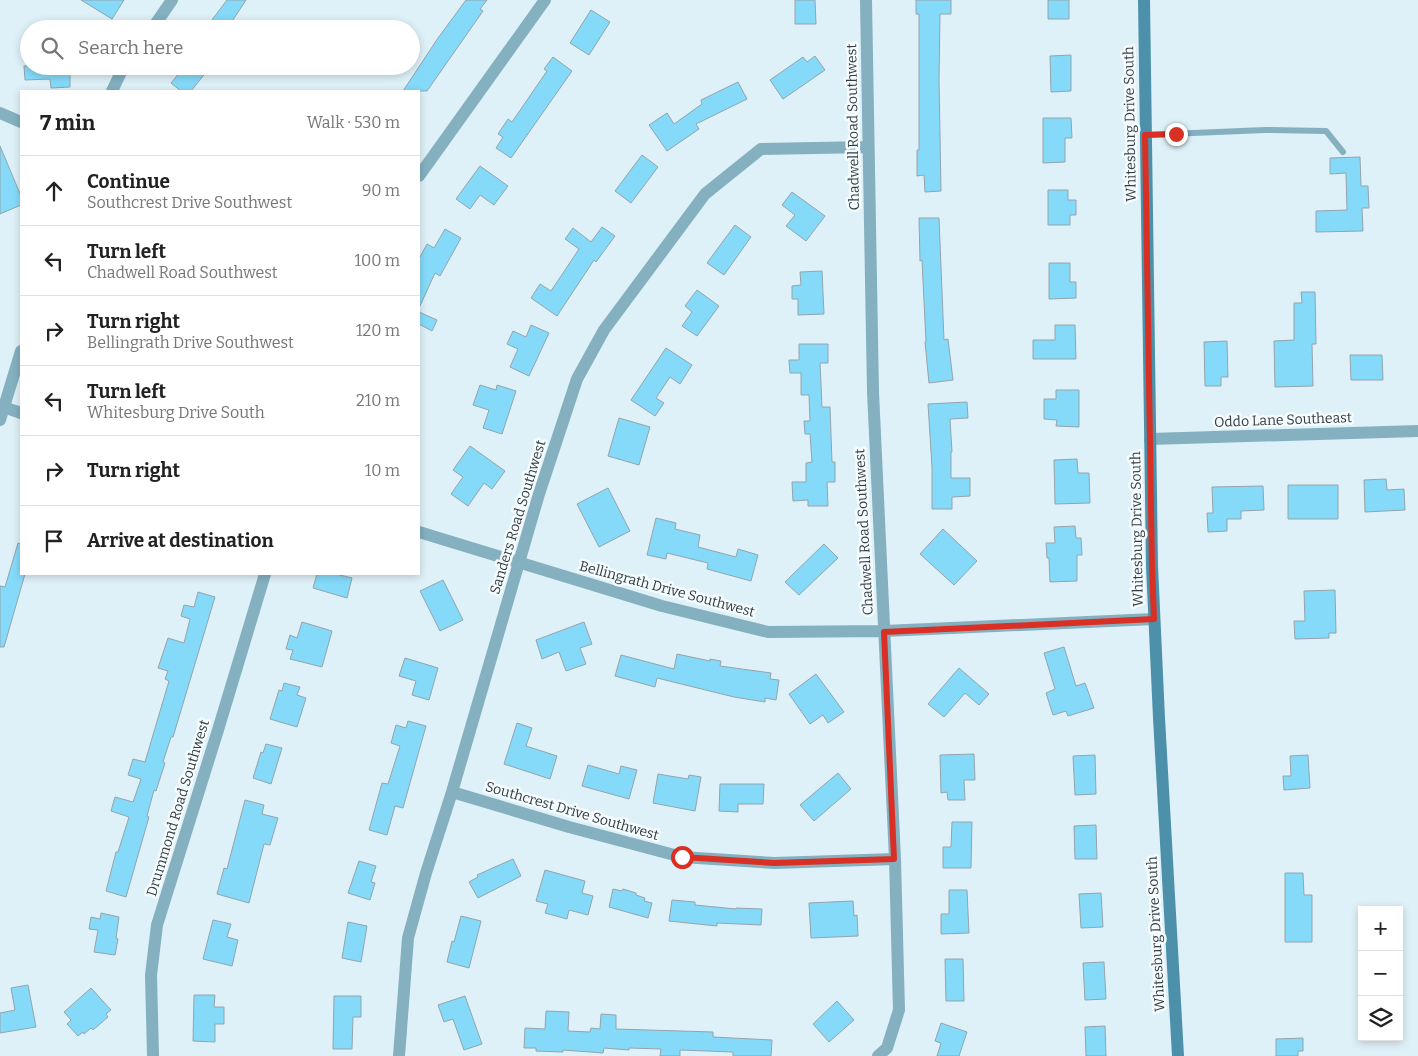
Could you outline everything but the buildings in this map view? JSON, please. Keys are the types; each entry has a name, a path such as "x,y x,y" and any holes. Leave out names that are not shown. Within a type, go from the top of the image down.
{"main road":[{"name":"Whitesburg Drive South","path":"1144,0 1154,619 1178,1056"}],"street":[{"path":"158,20 172,0"},
{"path":"420,175 545,0"},
{"name":"Chadwell Road Southwest","path":"866,0 873,392 899,1010 887,1048 878,1056"},
{"path":"112,90 120,75"},
{"path":"0,113 20,122"},
{"name":"Sanders Road Southwest","path":"399,1056 408,938 539,494 577,379 604,330 705,194 761,149 868,147"},
{"path":"20,354 1,411 20,413"},
{"name":"Oddo Lane Southeast","path":"1150,439 1418,431"},
{"name":"Bellingrath Drive Southwest","path":"420,532 662,606 768,632 884,632 1154,619"},
{"name":"Drummond Road Southwest","path":"153,1056 151,975 157,925 265,575"},
{"name":"Southcrest Drive Southwest","path":"452,792 569,827 682,857 774,863 894,859"}],"lane":[{"path":"1145,135 1265,130 1326,131 1343,152"}],"route":[{"path":"682,857 774,863 894,859 884,632 1154,619 1145,135 1176,134"}]}
